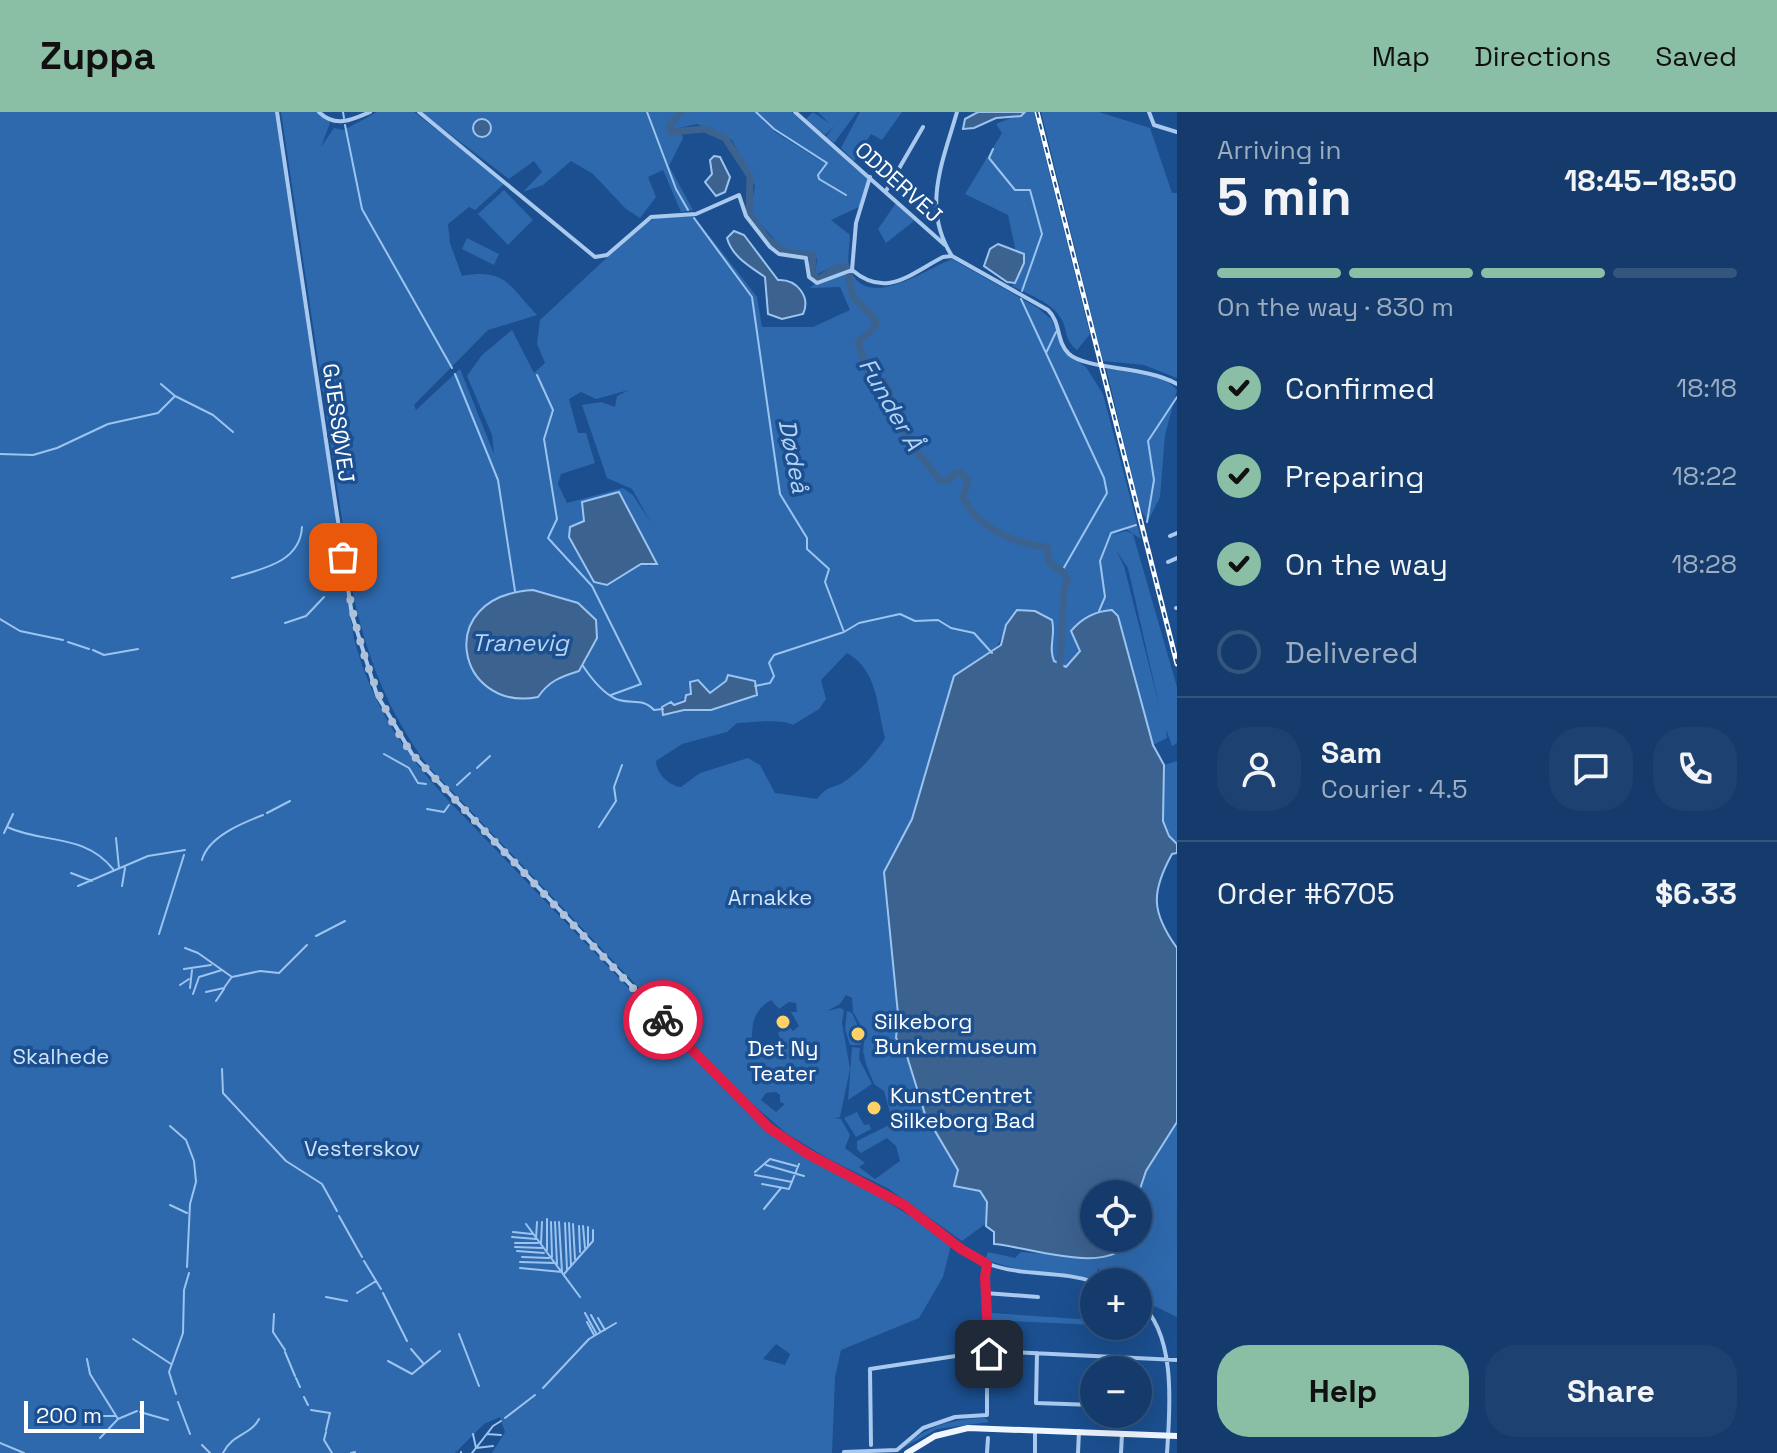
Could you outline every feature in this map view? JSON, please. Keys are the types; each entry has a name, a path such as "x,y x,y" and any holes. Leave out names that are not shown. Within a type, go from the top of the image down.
{"main road":[{"path":"907,1453 935,1436 968,1428 1177,1436"}],"street":[{"name":"GJESSØVEJ","path":"277,112 352,615 369,675 399,735 431,776 749,1110 808,1154 904,1205 961,1249 987,1264 1080,1280"},
{"path":"319,112 333,122 370,112"},
{"path":"419,112 595,257 607,255 651,217 696,214 739,195 746,216 770,247 779,254 808,260 807,274 811,280 823,282 852,270 871,284 885,285 943,257 952,256"},
{"name":"ODDERVEJ","path":"795,112 945,245"},
{"path":"957,112 933,193 945,245 952,256 1048,310 1058,322 1064,348 1076,358 1152,372 1177,384"},
{"path":"1149,112 1154,125 1177,132"},
{"path":"886,191 923,127"},
{"path":"852,270 856,223 870,177"},
{"path":"1170,536 1177,533"},
{"path":"1168,562 1177,558"},
{"path":"844,1452 897,1450 923,1428 955,1417 987,1415 987,1264"},
{"path":"985,1293 1038,1297"},
{"path":"1152,1321 1165,1359 1167,1453"},
{"path":"871,1445 870,1369 989,1351 1100,1356"},
{"path":"1037,1353 1036,1403 1080,1405"},
{"path":"1152,1358 1177,1360"},
{"path":"1035,1429 1035,1453"},
{"path":"1078,1453 1079,1430"},
{"path":"1121,1453 1122,1432"},
{"path":"987,1453 988,1438"}],"green space":[{"name":"Vesterskov","path":"0,112 275,112 354,639 370,685 390,726 448,800 762,1127 905,1213 951,1245 943,1277 919,1318 841,1350 835,1377 832,1453 492,1453 505,1432 500,1417 484,1424 455,1453 0,1453","holes":["776,1344 790,1354 785,1365 763,1359"]},
{"name":"Arnakke","path":"281,112 319,112 330,123 321,147 334,128 344,130 377,112 414,112 505,183 475,210 469,207 448,224 450,243 462,276 488,274 505,281 537,315 488,330 414,405 416,410 460,369 494,454 492,435 467,376 482,355 512,330 534,373 545,363 537,344 540,320 643,224 656,218 694,216 757,297 762,327 813,327 850,310 840,287 810,288 835,266 815,275 817,259 813,252 789,252 774,243 775,240 750,212 755,186 732,140 697,124 679,128 683,138 669,166 693,210 681,212 663,170 648,177 656,197 640,218 626,209 593,174 571,161 543,185 523,192 542,172 534,161 509,179 421,112 682,112 680,117 685,112 755,112 775,132 826,164 774,129 756,112 791,112 868,177 861,206 831,220 850,235 848,263 856,280 867,287 880,288 952,259 1038,308 1052,320 1064,352 1086,367 1103,394 1141,539 1126,529 1112,535 1126,531 1133,534 1177,687 1177,743 1172,746 1166,729 1167,738 1153,745 1118,616 1112,610 1071,630 1081,647 1066,667 1054,661 1050,651 1054,630 1006,625 993,651 954,676 912,819 884,872 898,1014 896,1039 905,1050 922,1095 988,1199 988,1222 962,1241 889,1189 786,1133 736,1090 428,766 390,705 372,662 353,593","holes":["629,390 617,396 615,407 601,402 582,405 607,478 632,489 651,523 633,495 623,488 567,503 558,484 561,474 595,463 586,433 578,433 569,399 581,392 596,399","584,521 651,566 641,564 607,585 571,527","1116,550 1128,568 1160,709 1124,566","847,653 857,660 871,679 885,738 855,773 827,789 817,799 775,793 760,765 748,758 700,773 681,787 668,781 658,770 656,761 682,744 727,732 737,723 774,721 793,725 819,709 826,699 821,680","588,658 579,668 556,680 488,687 467,661","727,681 757,696 711,710 684,710 671,715 674,705 691,694 710,693","846,995 852,998 853,1012 865,1033 863,1051 866,1064 874,1084 884,1091 893,1123 857,1141 857,1149 861,1153 887,1138 896,1146 900,1161 875,1179 859,1167 865,1163 845,1148 850,1135 841,1119 835,1118 840,1117 850,1069 842,1023 844,1010 827,1011 840,1004","771,1000 779,1009 789,1002 796,1003 797,1012 791,1012 799,1026 793,1031 788,1025 778,1033 781,1041 774,1047 752,1047 753,1026 760,1009","776,1092 780,1095 780,1102 785,1104 776,1112 761,1100 766,1093"]},
{"path":"813,112 830,124 818,112 857,112 834,143 826,137 834,126 825,135 806,119"},
{"path":"860,112 902,112 882,140 871,134 854,161 841,148"},
{"path":"1025,112 1034,112 1090,334 1077,350 1069,341 1056,312 1012,286 1024,257 1016,252 1008,215 965,194 1002,133 996,124"},
{"path":"1041,112 1099,112 1150,128 1172,193 1177,193 1177,378 1144,365 1103,361"},
{"path":"504,190 533,220 508,245 478,214"},
{"path":"896,203 914,221 886,243 878,229"},
{"path":"467,238 499,254 494,265 462,249"},
{"path":"1106,368 1165,379 1177,390 1165,435 1160,497 1148,521 1140,509"},
{"path":"1177,761 1177,844 1174,844 1163,821 1164,765"},
{"path":"847,1011 852,1013 859,1028 855,1030 862,1041 860,1045 850,1045 845,1029"},
{"path":"852,1047 860,1048 859,1059 872,1084 848,1100"},
{"path":"1177,1108 1177,1317 1152,1305 1152,1268 1080,1268 1080,1277 1017,1269 985,1260 988,1252 1015,1258 1021,1252 1098,1258 1112,1252 1152,1252 1152,1180 1133,1180"},
{"path":"857,1112 864,1125 869,1124 871,1129 856,1137 844,1118"},
{"path":"992,1313 1080,1319 1080,1324 992,1320"},
{"path":"985,1418 989,1422 937,1429 901,1449 940,1425"}],"water":[{"path":"978,112 1025,112 1021,116 996,118 974,128 963,129 965,119"},
{"path":"482,119 491,128 482,137 473,128"},
{"path":"714,156 720,157 730,177 725,192 716,196 705,182 712,174 710,160"},
{"path":"734,231 744,235 778,280 791,282 801,290 805,301 803,314 782,319 768,314 765,277 733,251 727,238"},
{"path":"998,244 1024,254 1024,263 1015,283 1007,282 984,266 990,249"},
{"path":"619,492 657,564 641,564 607,585 594,582 569,537 570,527 584,521 582,502"},
{"name":"Tranevig","path":"533,590 578,603 596,620 597,638 579,671 556,680 538,697 510,697 489,688 474,672 467,652 468,631 479,612 501,597"},
{"path":"1017,610 1035,611 1052,620 1052,656 1054,661 1066,667 1080,651 1071,631 1075,626 1100,612 1112,610 1118,616 1153,745 1164,765 1163,821 1169,836 1177,844 1177,853 1172,854 1160,880 1157,902 1162,923 1177,948 1177,1122 1143,1180 1080,1180 1080,1252 1116,1252 1106,1256 1067,1257 994,1244 994,1232 986,1226 987,1202 980,1191 954,1186 958,1170 925,1114 905,1050 899,1044 888,1045 899,1042 896,1038 898,1014 884,872 912,819 954,676 1001,645 1006,625"},
{"path":"728,675 755,681 757,695 711,710 684,710 663,715 662,707 671,702 674,705 685,701 686,695 691,694 690,682 698,680 710,693 726,681"}],"waterway":[{"path":"343,112 344,118"},
{"name":"Dødeå","path":"647,112 676,189 688,210"},
{"name":"Funder Å","path":"681,112 669,126 671,132 705,129 725,138 750,176 749,214 768,239 788,253 813,255 812,271 817,280 839,267 847,268 853,296 876,321 875,327 858,343 869,375 883,381 890,392 889,402 911,444 941,481 962,473 968,482 963,497 977,517 1010,538 1047,547 1049,563 1062,571 1068,581 1064,589 1060,665"},
{"path":"756,112 774,129 827,163 818,175 819,179 846,195"},
{"path":"345,125 362,209 452,368"},
{"path":"993,149 989,158 1015,190 1030,190 1042,234 1022,291"},
{"name":"Dødeå","path":"694,218 752,297 780,494 807,538 807,549 829,569 825,582 844,632 859,623 900,614 915,621 938,620 951,628 974,633 992,653"},
{"path":"1021,299 1104,478 1107,493 1062,571"},
{"path":"1046,353 1056,332"},
{"path":"455,374 498,480 515,591"},
{"path":"537,375 553,410 544,439 557,519 548,538 592,586 641,684 611,695"},
{"path":"161,384 175,396 213,415 233,432"},
{"path":"0,454 33,455 57,448 108,424 158,413 175,396"},
{"path":"1147,522 1154,480 1148,441 1177,397"},
{"path":"1099,611 1105,597 1100,561 1111,533 1136,525"},
{"path":"232,578 287,557 300,539 302,527"},
{"path":"285,623 306,616 324,597"},
{"path":"0,619 20,631 63,640"},
{"path":"755,686 770,683 774,676 769,663 774,655 844,632"},
{"path":"68,642 89,649"},
{"path":"93,650 104,655 138,649"},
{"path":"583,666 602,689 616,699 641,702 654,710 663,709"},
{"path":"384,754 409,768 418,783 426,784"},
{"path":"477,768 490,756"},
{"path":"599,827 616,801 614,787 622,765"},
{"path":"457,785 470,773"},
{"path":"267,813 290,801"},
{"path":"427,809 444,812 449,805"},
{"path":"4,833 13,814"},
{"path":"202,860 218,838 263,815"},
{"path":"7,827 76,844 102,858 113,869"},
{"path":"116,838 119,868"},
{"path":"78,886 148,856 185,850"},
{"path":"159,934 184,855"},
{"path":"122,886 125,868"},
{"path":"71,873 92,881"},
{"path":"316,936 345,921"},
{"path":"185,948 198,953 232,977 260,971 279,973 307,945"},
{"path":"184,969 211,965"},
{"path":"190,988 192,970"},
{"path":"193,994 199,977 222,970"},
{"path":"206,992 224,988 231,978"},
{"path":"180,985 189,979"},
{"path":"216,1001 224,989"},
{"path":"884,1047 888,1046"},
{"path":"222,1069 223,1093 286,1161 322,1184 337,1211"},
{"path":"170,1126 186,1140 194,1161 196,1182 190,1204 187,1267"},
{"path":"755,1172 770,1159 796,1166"},
{"path":"762,1184 789,1189 799,1164"},
{"path":"766,1165 804,1176"},
{"path":"755,1175 792,1182"},
{"path":"764,1209 781,1188"},
{"path":"170,1205 187,1213"},
{"path":"339,1216 362,1257"},
{"path":"547,1219 547,1250"},
{"path":"512,1237 536,1239 537,1222"},
{"path":"541,1244 542,1222"},
{"path":"551,1222 552,1257"},
{"path":"555,1222 557,1264"},
{"path":"520,1268 562,1272 559,1222"},
{"path":"565,1223 567,1270"},
{"path":"569,1223 571,1266"},
{"path":"526,1224 580,1297"},
{"path":"573,1224 575,1259"},
{"path":"579,1226 580,1252"},
{"path":"583,1226 585,1248"},
{"path":"588,1227 588,1246"},
{"path":"564,1274 593,1241 593,1230"},
{"path":"513,1232 532,1234"},
{"path":"515,1243 538,1243"},
{"path":"515,1247 542,1248"},
{"path":"517,1251 544,1253"},
{"path":"522,1257 549,1258"},
{"path":"364,1261 381,1289"},
{"path":"520,1262 555,1263"},
{"path":"176,1394 169,1372 183,1333 184,1290 189,1273"},
{"path":"357,1293 376,1281"},
{"path":"383,1293 407,1341"},
{"path":"326,1297 347,1301"},
{"path":"585,1313 596,1333"},
{"path":"274,1314 273,1332 285,1350"},
{"path":"591,1315 600,1331"},
{"path":"598,1318 605,1330"},
{"path":"587,1322 594,1335"},
{"path":"543,1388 589,1339 616,1323"},
{"path":"459,1334 479,1386"},
{"path":"133,1339 171,1364"},
{"path":"411,1349 423,1363"},
{"path":"388,1361 412,1374 440,1351"},
{"path":"285,1352 295,1376"},
{"path":"87,1359 90,1374 118,1419"},
{"path":"296,1378 300,1387"},
{"path":"505,1418 535,1395"},
{"path":"304,1397 308,1405"},
{"path":"178,1402 190,1434"},
{"path":"311,1410 330,1413 326,1430"},
{"path":"100,1438 118,1419 137,1411"},
{"path":"140,1412 168,1420"},
{"path":"94,1416 116,1416"},
{"path":"223,1453 259,1419"},
{"path":"472,1453 493,1426 501,1421"},
{"path":"326,1432 324,1440 332,1453"},
{"path":"473,1434 476,1448 493,1446"},
{"path":"487,1434 501,1435"},
{"path":"0,1443 24,1453"},
{"path":"202,1445 210,1453"},
{"path":"351,1453 355,1452"}],"railway":[{"path":"1037,112 1177,664"}],"way so far":[{"path":"343,557 352,615 369,675 387,714 412,754 663,1020"}],"place":[{"name":"Det Ny Teater","path":"783,1022"},
{"name":"Silkeborg Bunkermuseum","path":"858,1034"},
{"name":"KunstCentret Silkeborg Bad","path":"874,1108"}],"route":[{"path":"663,1020 769,1128 808,1154 880,1190 926,1220 961,1249 987,1264 989,1354"}],"park label":[{"name":"Skalhede","path":"61,1056"}]}
